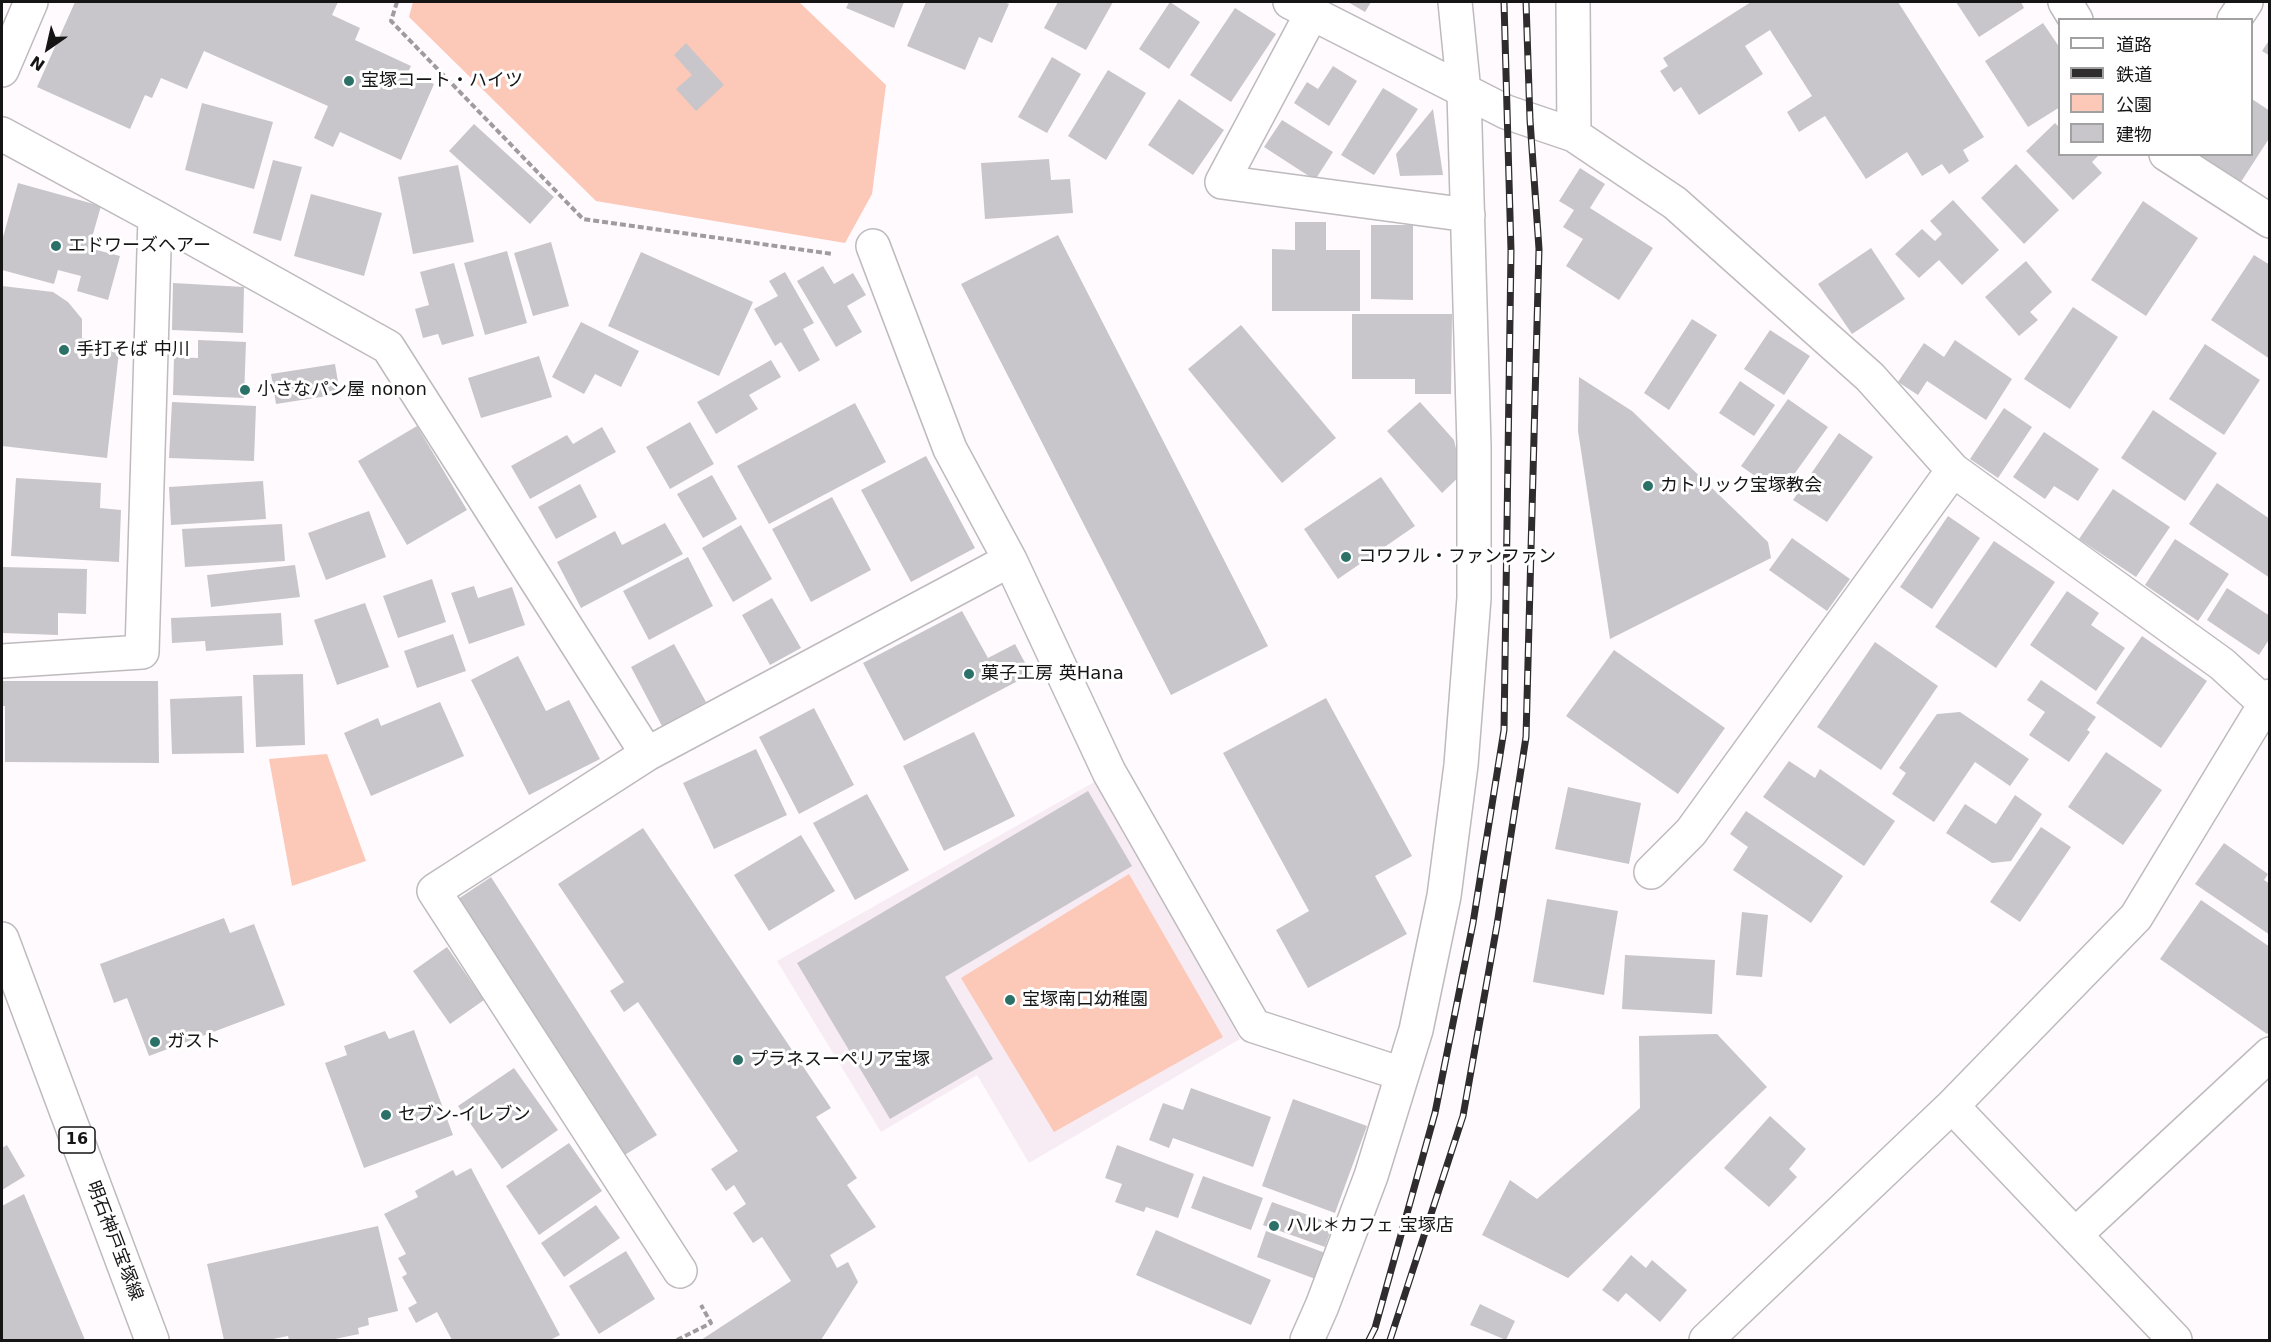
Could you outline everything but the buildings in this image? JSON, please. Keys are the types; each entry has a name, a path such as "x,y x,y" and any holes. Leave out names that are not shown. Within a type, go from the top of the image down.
{"street":[{"path":"2,70 31,2"},
{"path":"1306,1341 1322,1306 1371,1176 1416,1030 1444,896 1461,765 1474,598 1474,447 1464,92 1455,2"},
{"path":"1573,2 1574,135"},
{"path":"2065,2 2075,18"},
{"path":"2235,18 2246,2"},
{"path":"1468,215 1222,182 1301,7 1506,112 1574,135 1675,203 1869,377 1953,470 2222,664 2268,703 2136,917 1952,1106 1706,1341"},
{"path":"2,134 388,346 647,754"},
{"path":"2169,156 2270,221"},
{"path":"2,662 142,652 155,217"},
{"path":"877,254 950,448 1010,560 1109,772 1254,1026 1402,1074"},
{"path":"1651,872 1691,832 1953,470"},
{"path":"680,1271 434,891 647,754 1010,560"},
{"name":"明石神戸宝塚線","path":"2,939 152,1341"},
{"path":"2075,1235 2270,1054"},
{"path":"1952,1106 2175,1341"}],"path":[{"path":"397,2 391,21 583,219 877,254"}],"shaded area":[{"name":"宝塚南口幼稚園","path":"1098,780 1240,1039 1029,1163 977,1075 881,1132 777,961"}],"green space":[{"path":"413,2 799,2 886,85 872,194 845,243 596,201 409,17"},
{"path":"327,754 366,861 292,886 269,759"},
{"path":"1129,874 1223,1037 1054,1132 961,978"}],"railway":[{"path":"1369,1340 1375,1328 1435,1113 1473,923 1504,730 1511,251 1504,2"},
{"path":"1390,1340 1463,1116 1497,925 1526,737 1539,249 1530,120 1526,2"}],"place":[{"name":"宝塚コート・ハイツ","path":"349,81"},
{"name":"エドワーズヘアー","path":"56,246"},
{"name":"手打そば 中川","path":"64,350"},
{"name":"小さなパン屋 nonon","path":"245,390"},
{"name":"カトリック宝塚教会","path":"1648,486"},
{"name":"コワフル・ファンファン","path":"1346,557"},
{"name":"菓子工房 英Hana","path":"969,674"},
{"name":"宝塚南口幼稚園","path":"1010,1000"},
{"name":"ガスト","path":"155,1042"},
{"name":"プラネスーペリア宝塚","path":"738,1060"},
{"name":"セブン-イレブン","path":"386,1115"},
{"name":"ハル＊カフェ 宝塚店","path":"1274,1226"}]}
